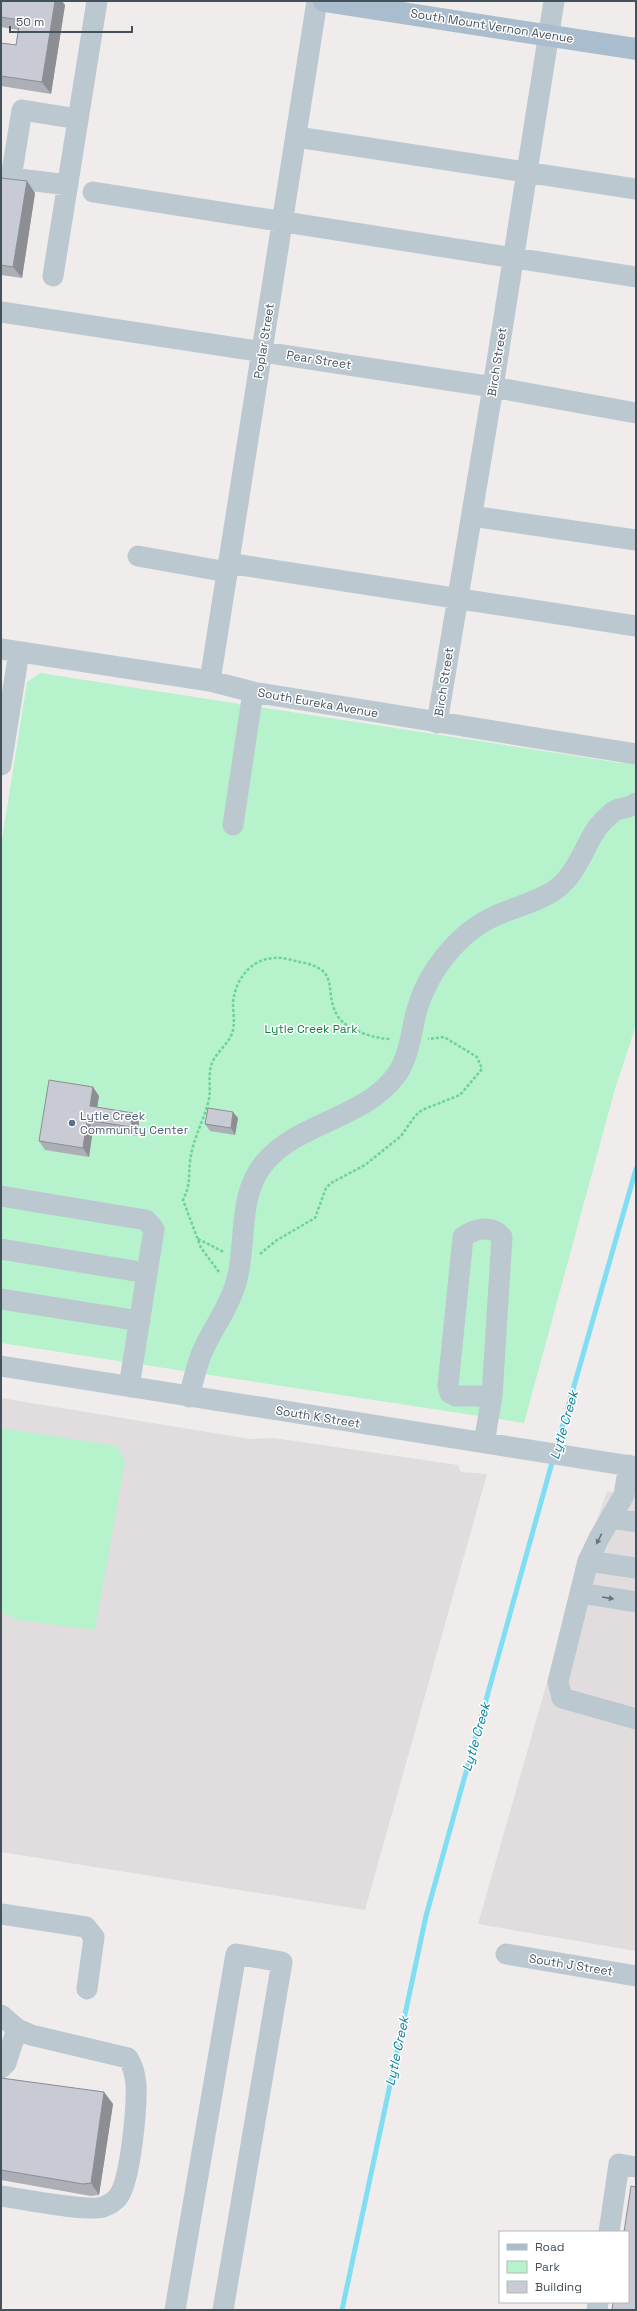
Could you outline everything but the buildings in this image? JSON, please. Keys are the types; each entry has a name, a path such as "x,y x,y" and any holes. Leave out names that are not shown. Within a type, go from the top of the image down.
{"main road":[{"name":"South Mount Vernon Avenue","path":"324,1 636,49"}],"street":[{"path":"53,276 97,1"},
{"name":"Poplar Street","path":"210,681 284,222 317,1"},
{"name":"Birch Street","path":"437,723 493,387 554,1"},
{"path":"68,185 10,178 22,110 78,118"},
{"path":"297,137 636,189"},
{"path":"93,192 513,259 636,277"},
{"name":"Pear Street","path":"1,312 493,387 636,413"},
{"path":"472,516 636,540"},
{"path":"138,556 458,599 636,626"},
{"path":"1,765 10,650"},
{"name":"South Eureka Avenue","path":"10,650 210,681 253,692 636,754"},
{"path":"233,826 253,692"},
{"path":"189,1397 205,1344 221,1318 232,1294 237,1278 245,1210 254,1179 265,1161 287,1142 366,1103 387,1086 398,1073 408,1050 423,993 434,971 464,935 492,917 531,904 556,889 572,873 583,857 597,828 614,811 636,803"},
{"path":"1,1196 146,1220 154,1229 129,1387"},
{"path":"484,1443 492,1396 502,1237 496,1231 482,1229 470,1232 463,1237 448,1386 450,1393 456,1396 492,1396"},
{"path":"1,1249 147,1273"},
{"path":"1,1298 140,1321"},
{"name":"South K Street","path":"1,1366 189,1397 633,1466"},
{"path":"633,1466 624,1496 588,1560 558,1682 562,1698 636,1719"},
{"path":"612,1518 636,1522"},
{"path":"588,1560 636,1568"},
{"path":"580,1593 636,1602"},
{"path":"1,1914 86,1927 94,1937 86,1989"},
{"path":"175,2310 236,1954 282,1962 223,2310"},
{"name":"South J Street","path":"506,1954 636,1976"},
{"path":"1,2015 17,2029 31,2035 128,2058 134,2069 135,2103 128,2165 124,2186 118,2197 112,2203 94,2208 1,2196"},
{"path":"1,2068 6,2063 17,2029"},
{"path":"609,2231 619,2164 636,2167"}],"shaded area":[{"path":"1,1398 250,1439 274,1438 458,1465 461,1472 487,1474 365,1910 1,1852"},
{"path":"607,1491 636,1496 636,1951 478,1924 577,1577"}],"green space":[{"name":"Lytle Creek Park","path":"40,673 621,763 636,761 636,1025 615,1089 524,1423 1,1343 1,846 27,682"},
{"path":"1,1428 117,1446 125,1462 95,1630 17,1620 1,1612"}],"waterway":[{"name":"Lytle Creek","path":"556,1449 636,1169"},
{"name":"Lytle Creek","path":"342,2310 426,1916 553,1459"}],"place":[{"name":"Lytle Creek Community Center","path":"72,1123"}]}
